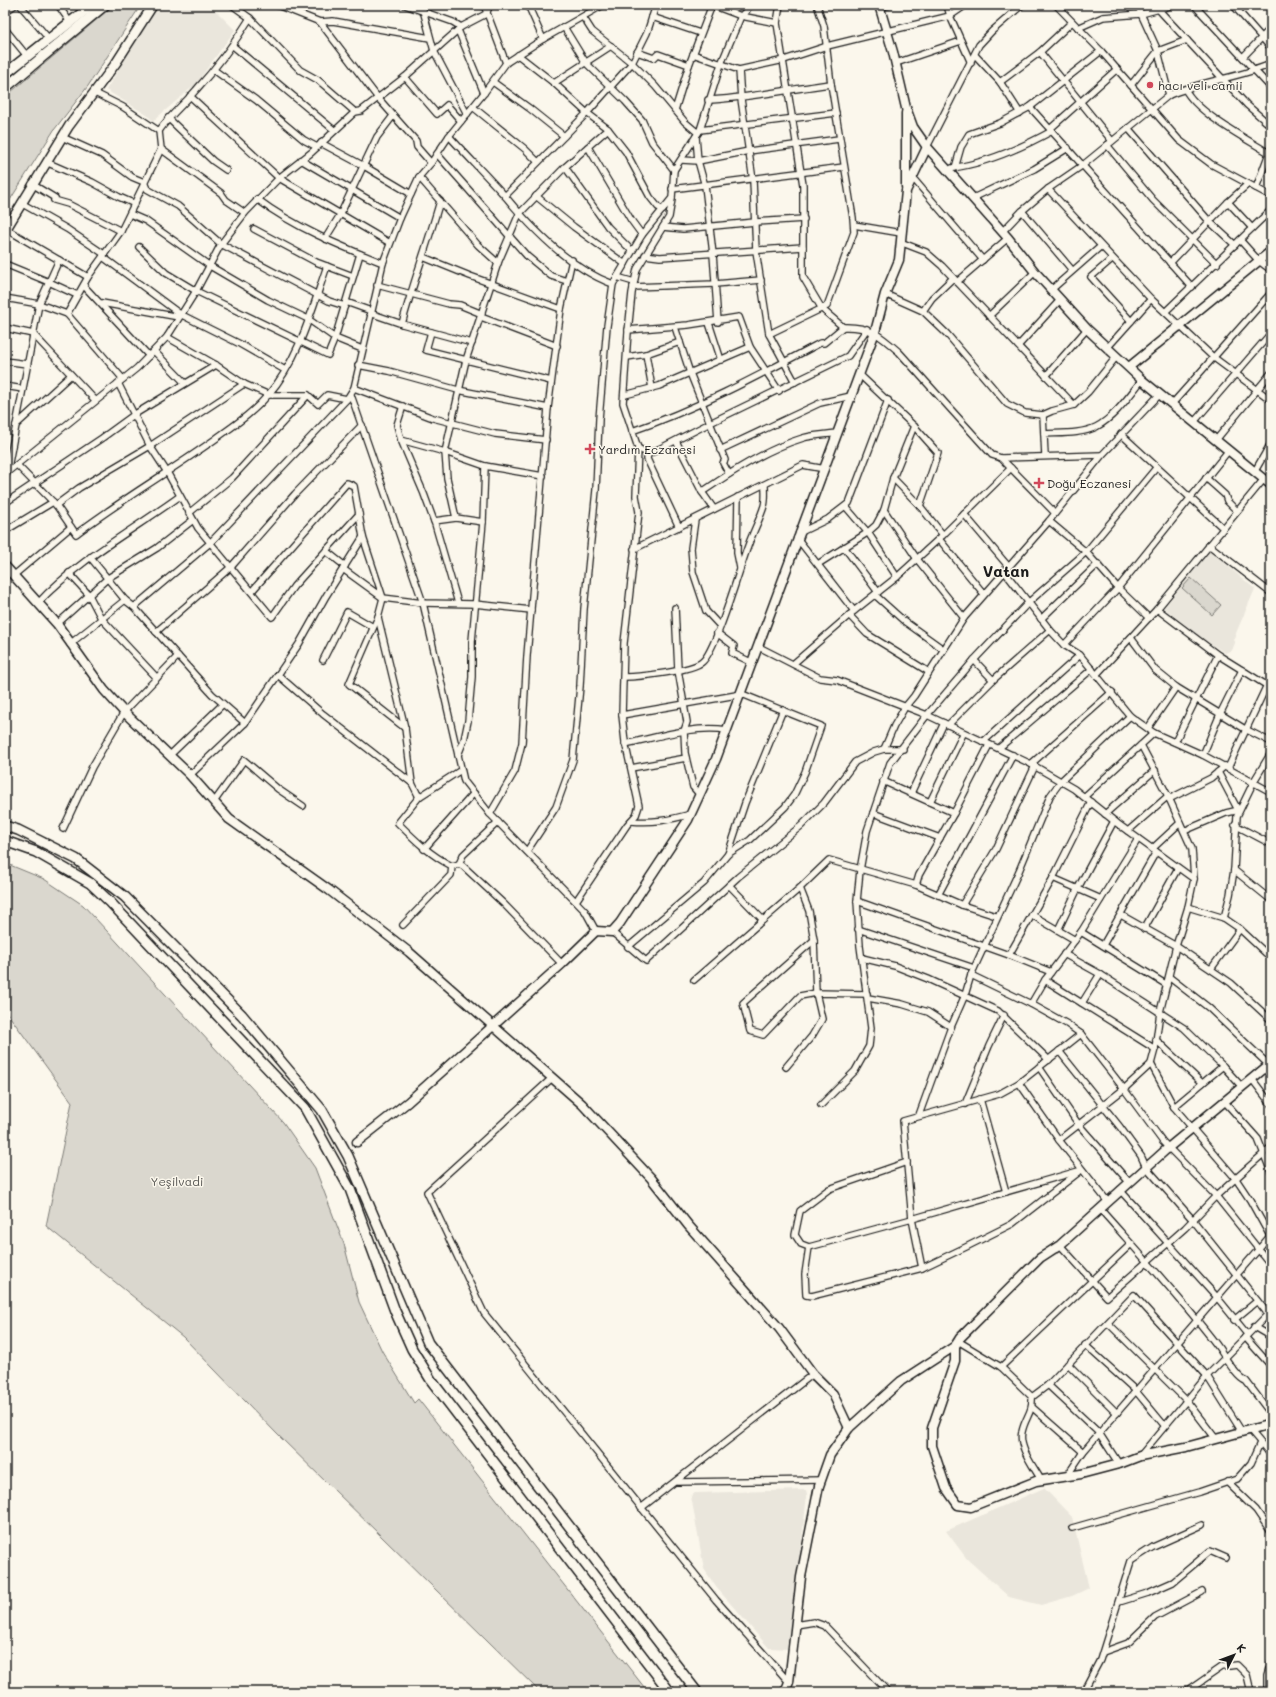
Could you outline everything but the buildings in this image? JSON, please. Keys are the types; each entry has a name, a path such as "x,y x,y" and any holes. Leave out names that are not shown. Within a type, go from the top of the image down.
{"main road":[{"path":"5,74 91,5"},
{"path":"5,88 105,5"},
{"path":"5,826 18,830 76,859 125,897 242,1015 322,1110 348,1156 428,1343 697,1692"},
{"path":"5,841 36,852 90,883 110,902 305,1108 350,1189 395,1311 412,1349 427,1374 670,1692"}],"street":[{"path":"5,12 15,5"},
{"path":"20,5 49,39"},
{"path":"58,5 70,22"},
{"path":"88,277 5,230 62,137 95,93 153,5"},
{"path":"232,5 250,18 300,70 318,80 354,112"},
{"path":"277,5 320,22 333,21 430,38"},
{"path":"405,5 423,8 453,22 460,28 484,93"},
{"path":"484,5 486,14 506,63"},
{"path":"6,473 123,379 149,356 167,337 196,291 221,244 257,199 354,112 361,111 405,77 460,28 486,14 490,5"},
{"path":"528,5 543,39"},
{"path":"589,5 593,11"},
{"path":"134,607 210,543 349,397 354,388 377,285 390,243 419,177 431,163 449,136 493,82 506,63 543,39 603,5"},
{"path":"505,196 587,113 632,63 656,5"},
{"path":"675,110 700,33 712,5 720,6 741,16 777,23"},
{"path":"576,901 631,821 636,816 639,806 625,744 622,715 624,643 639,512 636,496 638,448 623,403 633,285 637,269 670,217 674,170 682,160 698,133 721,64 741,16 747,10 749,5"},
{"path":"780,5 777,23 802,173 804,220 803,277 822,309 843,327"},
{"path":"769,334 827,306 854,232 839,139 824,26 817,5"},
{"path":"890,5 880,6 896,63 906,108 913,127 927,147 1087,330 1142,380 1271,485"},
{"path":"947,5 950,16 970,63"},
{"path":"693,54 739,70 784,60 827,46 888,33 950,16 966,5"},
{"path":"906,191 927,147 975,56 979,45 992,31 1022,5"},
{"path":"1056,5 1101,51 1179,140 1210,164 1271,196"},
{"path":"1138,5 1140,14 1158,51 1169,95"},
{"path":"1078,28 1103,17 1140,14 1174,5"},
{"path":"1194,5 1197,10 1271,88"},
{"path":"1233,5 1271,48"},
{"path":"423,8 434,51 467,114"},
{"path":"1159,10 1246,105 1271,126"},
{"path":"583,17 592,31 632,63 655,86 685,122 698,133 836,113"},
{"path":"652,17 700,33"},
{"path":"67,314 88,277 121,230 130,214 161,149 159,131 168,118 214,70 233,46 250,18"},
{"path":"320,22 378,98 416,141 417,147 431,163"},
{"path":"1000,82 1040,52 1072,22"},
{"path":"564,27 586,63 642,120 652,142 674,170"},
{"path":"1243,57 1271,28"},
{"path":"5,29 27,56"},
{"path":"1131,85 1158,51 1188,40"},
{"path":"896,63 961,41"},
{"path":"233,46 334,130"},
{"path":"554,83 611,46"},
{"path":"955,168 961,147 969,134 1000,123 1030,107 1064,82 1101,51"},
{"path":"637,52 654,58 658,54 689,65"},
{"path":"1040,52 1081,101 1110,143 1154,200 1217,264"},
{"path":"518,55 554,83 587,113 608,129 626,152 650,197 658,207 663,210"},
{"path":"975,56 1000,82 1020,113"},
{"path":"923,311 932,298 982,260 1005,235 1022,211 1048,190 1083,166 1169,95 1222,78 1254,71 1271,64"},
{"path":"946,169 955,168 1002,155 1051,130 1117,69"},
{"path":"214,70 256,100 304,140 319,145 364,166 411,194"},
{"path":"739,70 741,99 753,180 756,251 769,334 795,382"},
{"path":"405,77 437,114 447,106 461,121"},
{"path":"493,82 564,136"},
{"path":"708,100 741,99 787,90 831,84"},
{"path":"1185,89 1190,99 1212,116 1270,150 1256,188"},
{"path":"95,93 123,107 159,131"},
{"path":"190,96 279,178 390,243"},
{"path":"473,107 525,149 538,162"},
{"path":"1030,107 1192,287"},
{"path":"612,932 620,923 666,855 691,814 700,795 742,694 786,575 798,536 825,469 836,433 875,334 885,294 899,260 906,191 906,108"},
{"path":"325,238 340,215 377,137 393,116"},
{"path":"168,118 213,161 226,170"},
{"path":"1128,128 1209,221 1235,245"},
{"path":"456,518 447,478 445,452 466,360 498,263 519,214 565,167 608,129"},
{"path":"698,133 698,161 705,186 713,254 718,322"},
{"path":"449,136 505,196 519,214 561,252 597,278 613,284"},
{"path":"62,137 102,155 132,177 144,182 147,188 178,206 221,244 317,294 402,324 472,343"},
{"path":"682,160 698,161 749,151 839,139"},
{"path":"588,147 631,220 642,235"},
{"path":"972,198 1034,169 1068,148"},
{"path":"161,149 221,192 226,200 245,213"},
{"path":"437,154 510,238 547,273 567,281"},
{"path":"301,160 400,218"},
{"path":"46,162 92,182 135,204"},
{"path":"565,167 608,227 632,251"},
{"path":"672,189 753,180 844,167"},
{"path":"419,177 478,245 498,263"},
{"path":"912,177 982,260"},
{"path":"32,184 55,198 54,200 68,204 121,230"},
{"path":"1170,263 1209,221 1248,184"},
{"path":"1048,190 1100,247 1151,299 1213,357 1271,400"},
{"path":"536,196 574,227 626,264"},
{"path":"527,851 556,807 573,760 579,702 584,608 596,490 599,420 607,326 613,284 642,235 672,198"},
{"path":"257,199 279,215 325,238 383,263"},
{"path":"402,324 410,294 424,257 440,202"},
{"path":"1228,202 1252,228"},
{"path":"21,203 67,228 179,316 240,344 285,370"},
{"path":"1165,312 1217,264 1271,210"},
{"path":"1022,211 1072,270"},
{"path":"130,214 146,220 210,266 268,300 308,319 335,338 362,349"},
{"path":"663,227 683,229 755,222 804,220"},
{"path":"854,225 901,238 926,252 955,280 1074,405"},
{"path":"254,229 293,251 353,276"},
{"path":"1240,240 1259,261 1271,270"},
{"path":"139,247 166,273 196,291 328,355 335,338 360,254"},
{"path":"645,255 660,257 803,247"},
{"path":"1051,290 1100,247"},
{"path":"1129,367 1271,251"},
{"path":"424,257 491,284 561,309"},
{"path":"1112,259 1092,277 1131,321"},
{"path":"6,473 38,304 50,282 59,260"},
{"path":"490,814 515,771 522,743 531,610 548,408 561,309 572,260"},
{"path":"5,264 50,282 77,295"},
{"path":"17,465 67,518 76,534 236,425 269,395 300,342 327,266"},
{"path":"989,316 1035,272"},
{"path":"617,277 633,285 715,284 761,280"},
{"path":"377,285 460,305 481,316 557,346"},
{"path":"84,286 102,303 149,356"},
{"path":"1172,404 1271,293"},
{"path":"885,294 923,311 947,334 1007,404 1025,413 1043,415 1074,405 1088,392 1117,356"},
{"path":"5,298 38,304 67,314 123,379"},
{"path":"1107,348 1151,299"},
{"path":"1018,346 1060,300"},
{"path":"102,303 179,316"},
{"path":"628,330 675,327 718,322 740,317 750,347 779,391"},
{"path":"709,323 721,360"},
{"path":"675,327 690,373 725,460 724,463 729,474"},
{"path":"632,431 702,402 766,372 820,342 824,343 843,327 859,327 867,329 886,340 899,352 992,455 1000,458 1102,455"},
{"path":"5,328 33,334 95,400"},
{"path":"648,454 848,356 867,329"},
{"path":"1046,376 1087,330"},
{"path":"431,332 426,350 551,381"},
{"path":"1194,422 1271,333"},
{"path":"167,337 216,364 244,384 269,395 308,395 318,404 327,395 349,397"},
{"path":"627,357 646,354 680,342"},
{"path":"624,395 652,388 750,347"},
{"path":"154,351 185,383"},
{"path":"646,354 652,388"},
{"path":"5,360 27,364"},
{"path":"5,502 34,484 135,414 216,364"},
{"path":"358,365 389,371 458,390 548,408"},
{"path":"1216,440 1271,373"},
{"path":"16,425 71,375"},
{"path":"860,375 888,400 938,453 920,506"},
{"path":"1044,434 1082,431 1095,427 1107,419 1142,380"},
{"path":"118,383 150,446 167,472 188,513 210,543 252,591 272,617 294,586 359,514"},
{"path":"5,531 54,504 150,446 244,384"},
{"path":"5,386 23,389"},
{"path":"354,388 433,418 495,434 546,440"},
{"path":"884,749 905,707 964,618 1049,521 1054,512 1102,455 1160,394"},
{"path":"188,513 232,478 308,395"},
{"path":"720,450 820,403 851,396"},
{"path":"349,397 362,425 423,603 464,781 490,814 585,911 596,931"},
{"path":"798,536 820,524 850,503 888,400"},
{"path":"403,406 397,425 401,440 434,521 458,603"},
{"path":"1043,415 1045,456"},
{"path":"156,632 230,567 295,494 362,425"},
{"path":"818,564 867,533 876,525 884,510 893,478 914,426"},
{"path":"702,492 729,474 784,446 804,438 836,433"},
{"path":"1121,434 1156,468 1190,496 1202,510 1223,528"},
{"path":"401,440 445,452 485,466 543,476"},
{"path":"676,441 702,492 714,509"},
{"path":"1255,471 1271,443"},
{"path":"638,448 648,454"},
{"path":"1064,645 1118,588 1190,496 1229,450"},
{"path":"648,454 647,459 679,527"},
{"path":"1000,458 1054,512"},
{"path":"634,550 803,465 825,469"},
{"path":"458,756 466,727 472,677 474,604 484,522 485,466"},
{"path":"793,664 917,559 1010,468"},
{"path":"821,1105 855,1071 869,1046 871,1028 858,929 856,901 867,831 890,763 903,749 927,715 974,660 1029,602 1086,552 1156,468"},
{"path":"893,478 920,506 941,537 984,594"},
{"path":"1206,478 1225,495 1227,501 1237,511"},
{"path":"1097,674 1158,609 1264,479"},
{"path":"252,591 347,483 354,486 363,537 383,598 378,617 349,684 404,728"},
{"path":"624,677 638,677 678,670 701,663 717,633 765,504 765,484"},
{"path":"38,603 69,573 90,557 153,516 180,496"},
{"path":"738,497 737,553 740,570"},
{"path":"846,507 867,533 897,577"},
{"path":"884,510 917,559 964,618"},
{"path":"964,514 1008,566"},
{"path":"434,521 456,518 484,522"},
{"path":"57,624 108,578 157,548 193,520"},
{"path":"695,520 691,548 693,572 706,611 719,625"},
{"path":"1049,521 1086,552 1118,588 1149,618"},
{"path":"13,576 71,527"},
{"path":"798,536 867,634 929,672"},
{"path":"190,775 245,723 299,644 326,596 363,537"},
{"path":"1209,545 1271,593"},
{"path":"844,547 876,593 904,621 944,649"},
{"path":"326,551 344,568 383,598 423,603 474,604 531,610"},
{"path":"90,557 125,600 134,607 223,704 245,723"},
{"path":"1040,619 1098,564"},
{"path":"5,566 57,624 104,690 124,712 190,775 229,819 329,890 409,952 582,1104 651,1178 688,1225 779,1328 813,1374 833,1394 849,1428"},
{"path":"1004,571 1029,602 1040,619 1064,645 1080,655 1112,692 1130,716 1154,733 1203,755 1254,781 1271,792"},
{"path":"69,573 89,595 101,618 157,678"},
{"path":"70,644 125,600"},
{"path":"675,608 678,670 687,722 684,731 686,758 693,787 700,795"},
{"path":"1128,831 1169,797 1211,778 1218,772 1227,768 1245,729 1269,687 1218,656 1158,609"},
{"path":"322,660 347,612 374,627"},
{"path":"378,617 404,728 412,783 419,797"},
{"path":"911,793 946,724 1050,630"},
{"path":"717,633 734,646 732,652 753,663"},
{"path":"1131,638 1155,670 1176,687 1245,729 1271,742"},
{"path":"759,647 820,678 837,680 927,715 963,734 999,748 1033,765 1061,781 1084,797 1154,851 1194,879"},
{"path":"983,742 1080,655"},
{"path":"63,829 92,767 124,712 178,656"},
{"path":"1175,742 1218,656"},
{"path":"974,660 993,680"},
{"path":"999,748 1092,669"},
{"path":"1203,755 1220,714 1242,670"},
{"path":"278,676 323,714 412,783"},
{"path":"1148,728 1176,687"},
{"path":"962,905 996,849 1033,765 1112,692"},
{"path":"622,715 742,694 821,726 805,772 794,795 785,807 750,840 728,854 704,883 628,947"},
{"path":"170,755 223,704"},
{"path":"728,854 745,803 783,710"},
{"path":"919,1115 951,1027 965,995 971,975 996,916 1019,871 1050,796 1061,781 1130,716"},
{"path":"625,744 684,731 711,728 727,730"},
{"path":"1084,797 1154,733"},
{"path":"930,802 963,734"},
{"path":"916,885 919,875 954,813 989,745"},
{"path":"1059,1140 1124,1089 1151,1064 1155,1049 1160,1012 1176,946 1188,908 1194,879 1192,849 1169,797 1141,745"},
{"path":"357,1142 408,1102 494,1026 596,931 612,932 646,962 729,885 801,826 824,803 855,762 874,752 884,749 903,749"},
{"path":"1224,918 1234,870 1235,825 1238,810 1271,753"},
{"path":"938,895 1014,755"},
{"path":"630,768 686,758"},
{"path":"214,802 244,760 278,789 303,806"},
{"path":"459,864 452,866 424,849 398,823 419,797 461,770"},
{"path":"1105,814 1155,770"},
{"path":"1218,772 1238,810"},
{"path":"884,781 954,813"},
{"path":"424,849 474,793"},
{"path":"1009,955 1053,878 1091,802"},
{"path":"1184,831 1226,813 1238,810"},
{"path":"873,813 940,838"},
{"path":"631,821 647,823 664,821 691,814"},
{"path":"1058,930 1078,888 1114,821"},
{"path":"459,864 462,855 498,822"},
{"path":"1103,945 1121,915 1154,851 1180,822"},
{"path":"1235,825 1271,844"},
{"path":"1031,1004 1045,980 1081,932 1138,839"},
{"path":"694,980 800,888 829,860 916,885 962,905 996,916"},
{"path":"459,864 504,904 562,964"},
{"path":"404,925 451,875 452,866"},
{"path":"1144,929 1178,868"},
{"path":"1234,870 1271,900"},
{"path":"1053,878 1101,899"},
{"path":"729,885 763,920"},
{"path":"786,1067 812,1036 822,1019 816,993 814,940 809,911 800,888"},
{"path":"856,901 1009,955 1051,972"},
{"path":"1188,908 1224,918 1240,929 1271,958"},
{"path":"1032,915 1075,940"},
{"path":"1121,915 1176,946 1211,969 1231,983 1271,1020"},
{"path":"858,929 974,968"},
{"path":"1211,969 1240,929"},
{"path":"1081,932 1167,985"},
{"path":"814,940 743,1003 750,1031 763,1035 800,996 816,993 868,996 902,1004 928,1012 951,1027"},
{"path":"1064,954 1100,974 1184,1028 1223,1066 1242,1088"},
{"path":"862,958 895,966 965,995 1004,1015 1049,1060"},
{"path":"1082,1003 1100,974"},
{"path":"971,975 1031,1004 1081,1034 1168,1148 1216,1196 1271,1266"},
{"path":"785,1692 789,1682 801,1577 819,1486 830,1454 849,1428 901,1381 956,1343 1040,1258 1060,1245 1101,1210 1120,1190 1168,1148 1270,1065 1208,1008 1169,977"},
{"path":"1045,980 1155,1049"},
{"path":"965,1104 988,1046 1004,1015"},
{"path":"922,1268 912,1219 902,1121 919,1115 999,1094 1019,1083 1081,1034"},
{"path":"1156,1040 1202,1083"},
{"path":"1060,1051 1141,1156 1146,1167 1193,1220 1238,1275 1257,1301 1269,1312 1207,1376 1164,1425 1140,1456"},
{"path":"1067,1476 1083,1452 1135,1390 1178,1342 1216,1296 1238,1275 1270,1236 1250,1200 1236,1179 1174,1107 1151,1064"},
{"path":"1174,1107 1223,1066"},
{"path":"1039,1067 1079,1125 1129,1182"},
{"path":"552,1078 427,1192 484,1313 716,1600 789,1682 792,1692"},
{"path":"1252,1079 1271,1104"},
{"path":"1019,1083 1059,1140 1108,1202"},
{"path":"980,1099 1006,1192"},
{"path":"1225,1102 1258,1139 1271,1172"},
{"path":"1060,1245 1107,1298 1193,1220 1216,1196 1271,1147"},
{"path":"907,1162 829,1189 800,1211 795,1235 801,1244 809,1247 1082,1170"},
{"path":"809,1247 805,1274 806,1295 812,1296 922,1268 1012,1224 1082,1170"},
{"path":"1120,1190 1216,1296 1271,1366"},
{"path":"1101,1210 1197,1319 1226,1357 1234,1371 1246,1381 1271,1414"},
{"path":"1001,1367 1131,1244"},
{"path":"1032,1397 1048,1385 1134,1295 1178,1342 1207,1376 1242,1432"},
{"path":"1234,1320 1257,1301"},
{"path":"1108,1323 1186,1400 1216,1440"},
{"path":"1254,1327 1271,1337"},
{"path":"956,1343 1001,1367 1032,1397 1033,1408 1022,1432 1021,1442 1040,1480"},
{"path":"956,1343 955,1361 932,1428 932,1446 939,1471 953,1499 958,1505 971,1507 1040,1480 1067,1476 1119,1464 1140,1456 1216,1440 1271,1424"},
{"path":"1085,1345 1135,1390 1164,1425"},
{"path":"1068,1364 1117,1413"},
{"path":"642,1508 813,1374"},
{"path":"1048,1385 1099,1433 1119,1464"},
{"path":"1033,1408 1083,1452"},
{"path":"1250,1430 1271,1455"},
{"path":"1072,1528 1237,1479 1244,1472 1260,1443"},
{"path":"676,1482 822,1480"},
{"path":"1227,1482 1256,1510 1271,1532"},
{"path":"1083,1692 1103,1652 1132,1561 1153,1547 1202,1525"},
{"path":"1119,1602 1148,1593 1173,1582 1210,1551 1226,1558"},
{"path":"1103,1652 1128,1643 1155,1617 1202,1592"},
{"path":"796,1625 814,1622 825,1626 888,1692"},
{"path":"1267,1692 1267,1676 1271,1663"},
{"path":"1186,1692 1222,1667 1237,1664 1247,1675 1251,1692"}],"shaded area":[{"path":"158,5 210,5 235,30 196,84 153,121 147,115 106,90"},
{"path":"1210,551 1255,589 1233,640 1235,643 1232,650 1225,653 1202,638 1164,608"},
{"path":"1044,1488 1072,1517 1089,1588 1072,1596 1041,1605 1009,1597 967,1559 946,1531"},
{"path":"806,1490 807,1494 790,1649 769,1648 716,1587 704,1569 691,1496 695,1493"}],"green space":[{"path":"114,5 141,5 88,86 54,130 5,208 5,97"},
{"path":"1191,578 1221,605 1212,615 1182,588"},
{"name":"Yeşilvadi","path":"5,863 44,879 83,905 283,1122 315,1168 344,1244 359,1302 382,1351 414,1403 418,1399 648,1692 540,1692 277,1434 183,1337 46,1226 72,1102 5,1010"}],"place":[{"name":"hacı veli camii","path":"1150,85"},
{"name":"Yardım Eczanesi","path":"590,449"},
{"name":"Doğu Eczanesi","path":"1039,483"}],"district":[{"name":"Vatan","path":"1006,570"}]}
